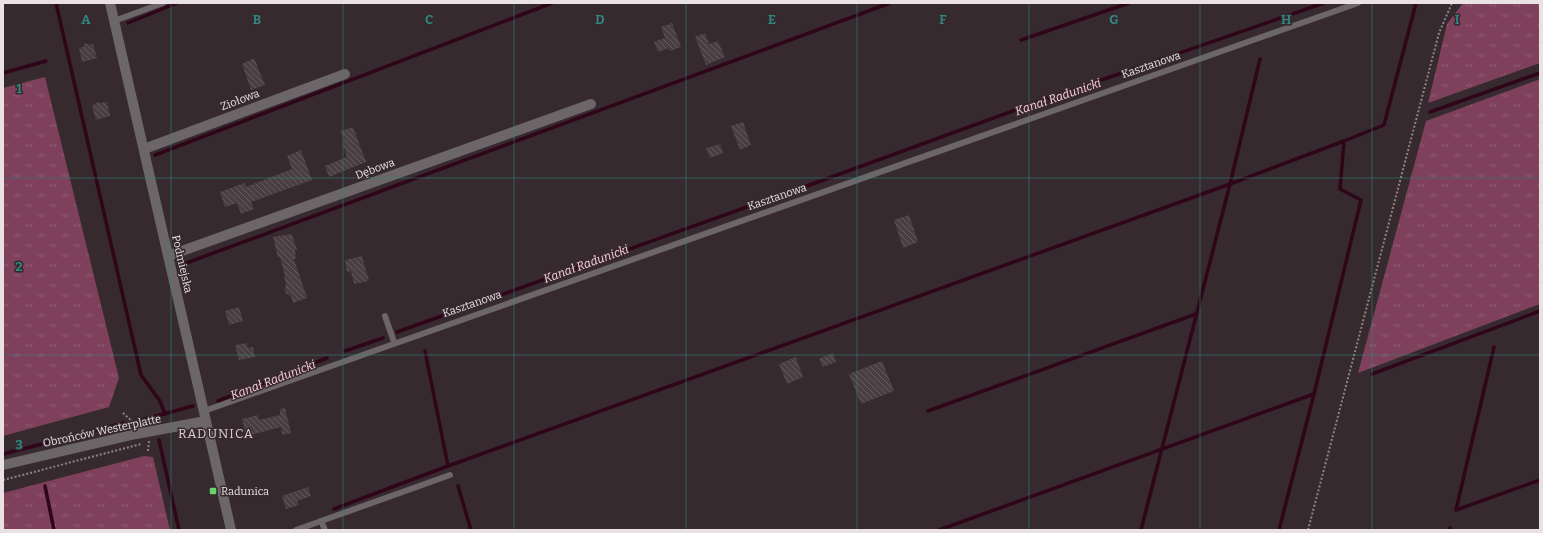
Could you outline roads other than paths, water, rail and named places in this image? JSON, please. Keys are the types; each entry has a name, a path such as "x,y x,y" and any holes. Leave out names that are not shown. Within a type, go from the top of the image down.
{"street":[{"name":"Podmiejska","path":"110,3 231,530"},
{"name":"Ziołowa","path":"144,149 345,74"},
{"name":"Dębowa","path":"168,256 591,104"},
{"name":"Obrońców Westerplatte","path":"3,465 136,434 206,421"}],"lane":[{"path":"114,21 163,3"},
{"name":"Kasztanowa","path":"204,410 1358,3"},
{"path":"386,316 394,342"},
{"path":"296,530 450,475"},
{"path":"321,521 325,530"}],"waterway":[{"path":"56,3 141,375 160,401 165,414"},
{"path":"128,23 177,3"},
{"path":"155,155 552,3"},
{"path":"181,265 890,3"},
{"path":"1021,40 1129,3"},
{"name":"Kanał Radunicki","path":"793,191 1035,103 1324,3"},
{"path":"1314,394 1361,200 1340,189 1344,141 1384,125 1416,3"},
{"path":"1141,530 1230,184 1260,59"},
{"path":"3,73 46,61"},
{"path":"1430,112 1540,73"},
{"path":"334,509 448,466 1230,184 1344,141"},
{"name":"Kanał Radunicki","path":"397,332 775,197"},
{"path":"1372,374 1540,311"},
{"path":"928,411 1196,314"},
{"name":"Kanał Radunicki","path":"345,351 383,338"},
{"path":"1494,347 1456,510 1540,480"},
{"path":"425,351 448,466"},
{"name":"Kanał Radunicki","path":"218,401 327,358"},
{"path":"939,530 1314,394 1279,530"},
{"name":"Kanał Radunicki","path":"138,421 193,406"},
{"name":"Kanał Radunicki","path":"3,454 124,423"},
{"path":"159,440 179,530"},
{"path":"45,486 54,530"},
{"path":"458,486 471,530"}],"place":[{"name":"Radunica","path":"213,491"}],"district":[{"name":"RADUNICA","path":"216,433"}]}
